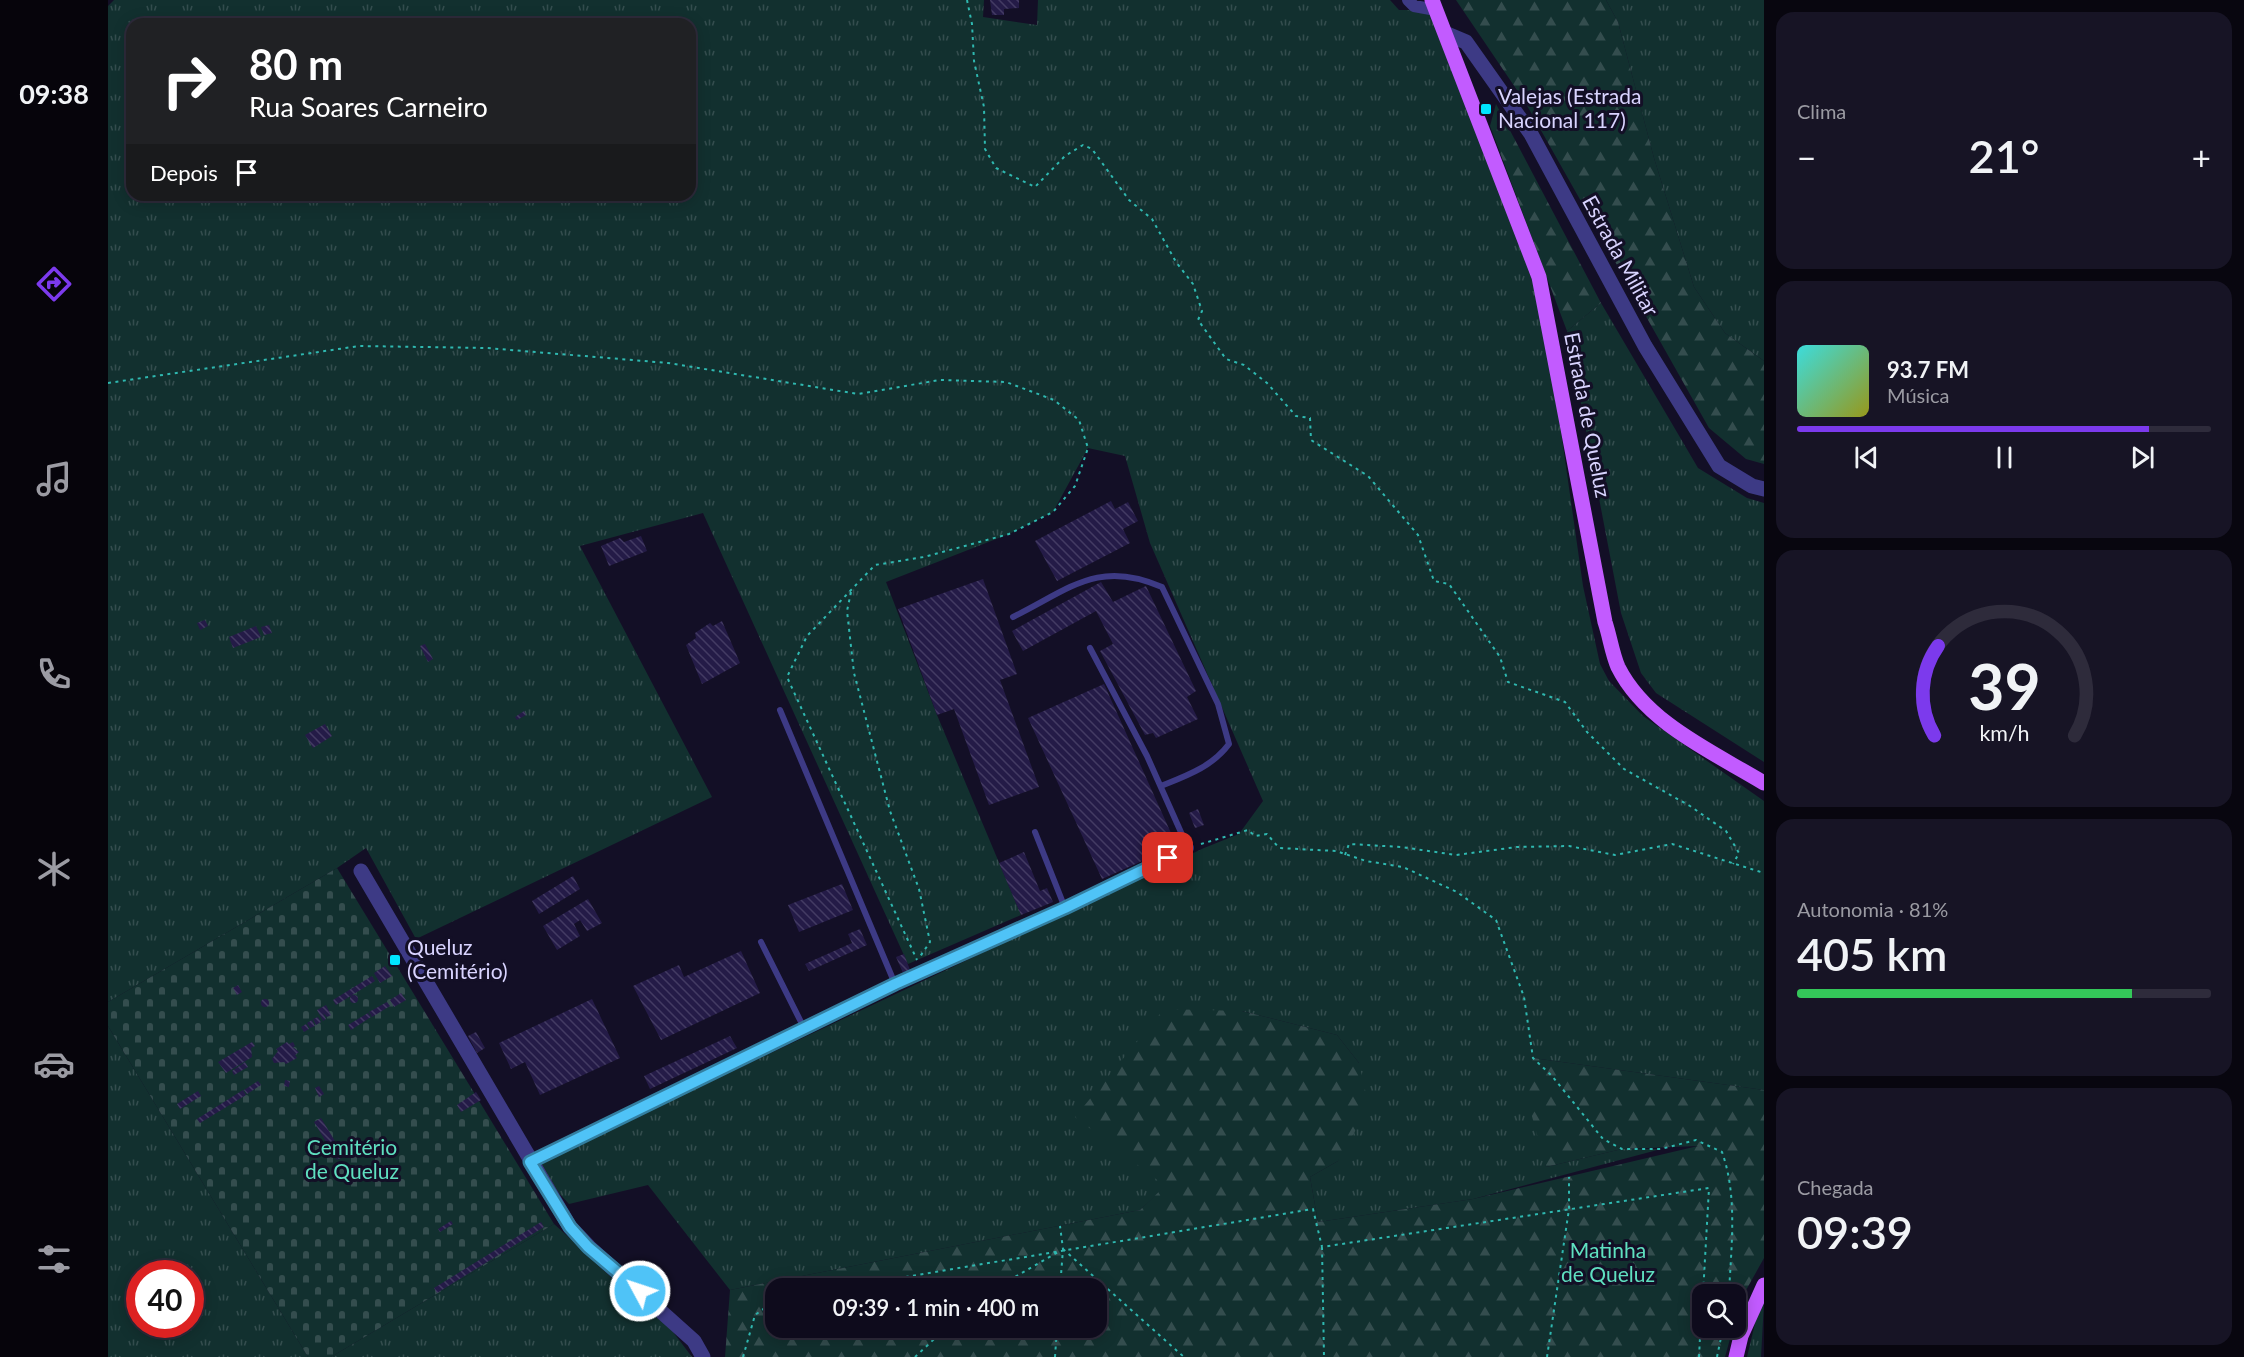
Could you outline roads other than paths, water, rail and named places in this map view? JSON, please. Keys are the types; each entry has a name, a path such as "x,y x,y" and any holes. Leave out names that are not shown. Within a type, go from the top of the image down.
{"main road":[{"name":"Estrada de Queluz","path":"1434,5 1539,277 1605,622 1618,666 1637,696 1670,725 1764,783"},
{"path":"1736,1357 1741,1336 1764,1285"}],"street":[{"path":"1408,0 1414,6 1434,5"},
{"name":"Estrada Militar","path":"1447,34 1459,36 1470,46 1531,134 1645,346 1719,466 1752,486 1764,489"},
{"path":"530,1162 895,984 1065,908 1188,848"},
{"path":"361,871 570,1227 588,1247 694,1341 703,1357"}],"lane":[{"path":"1013,617 1090,578 1112,574 1138,577 1162,587 1218,704 1229,744 1220,756 1195,772 1161,786"},
{"path":"1090,648 1161,786 1188,848"},
{"path":"780,710 895,984"},
{"path":"1035,832 1065,908"},
{"path":"760,942 805,1029"}],"place":[{"name":"Valejas (Estrada Nacional 117)","path":"1486,109"},
{"name":"Queluz (Cemitério)","path":"395,960"}],"park label":[{"name":"Cemitério de Queluz","path":"352,1160"},
{"name":"Matinha de Queluz","path":"1608,1263"}]}
